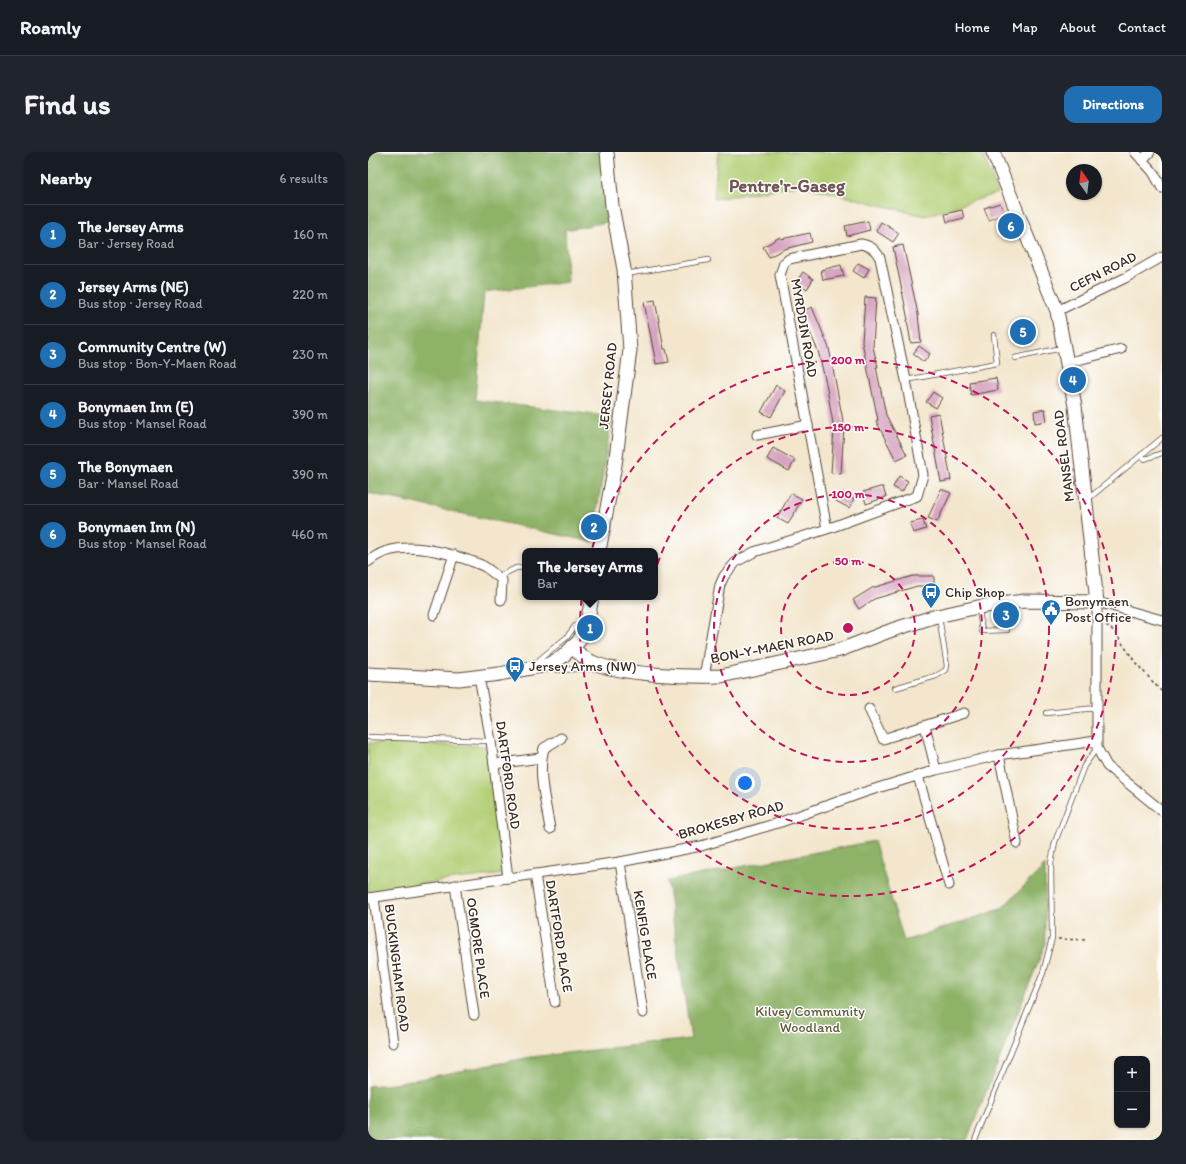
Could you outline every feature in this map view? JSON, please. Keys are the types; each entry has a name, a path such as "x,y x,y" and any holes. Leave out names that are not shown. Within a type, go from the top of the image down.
{"street":[{"name":"JERSEY ROAD","path":"600,548 615,465 630,350 624,275 612,206 608,152"},
{"name":"MANSEL ROAD","path":"993,152 1057,311 1075,406 1097,602"},
{"path":"1135,152 1153,172 1162,188"},
{"path":"1142,160 1150,152"},
{"name":"MYRDDIN ROAD","path":"827,529 780,275 784,263 789,259 861,244 867,245 877,252 906,380"},
{"name":"CEFN ROAD","path":"1057,311 1125,278 1162,257"},
{"path":"1066,363 1121,349"},
{"path":"704,677 720,585 729,569 736,562 754,552 827,529 916,496 923,475 906,380"},
{"path":"757,435 808,425"},
{"path":"369,560 381,554 399,549 422,548 454,555 484,566 502,580 501,600"},
{"path":"434,615 454,555"},
{"path":"368,674 460,680 543,666 562,657 572,648 583,634 587,624 591,600"},
{"name":"BON-Y-MAEN ROAD","path":"572,648 590,661 605,667 704,677 737,674 840,650 892,630 939,616 978,607 1024,601 1097,602"},
{"path":"1162,620 1097,602 1096,744 1107,766 1162,811"},
{"name":"DARTFORD ROAD","path":"479,678 491,741 508,878"},
{"path":"869,709 883,740 964,713"},
{"path":"925,726 936,770"},
{"path":"550,829 544,794 541,758 544,748 561,738"},
{"name":"BROKESBY ROAD","path":"371,898 620,862 702,846 781,822 865,792 936,770 999,755 1096,744"},
{"path":"999,755 1017,844"},
{"path":"494,764 541,758"},
{"path":"918,776 949,885"},
{"name":"KENFIG PLACE","path":"620,862 643,1013"},
{"name":"DARTFORD PLACE","path":"535,874 555,1002"},
{"name":"OGMORE PLACE","path":"455,885 474,1015"},
{"name":"BUCKINGHAM ROAD","path":"371,898 393,1043"}],"lane":[{"path":"624,275 708,260"},
{"path":"906,380 997,363 994,335"},
{"path":"1015,358 1064,348"},
{"path":"1086,501 1162,438"},
{"path":"1141,455 1145,459 1162,453"},
{"path":"498,577 516,568 522,567"},
{"path":"978,607 982,631 1007,630"},
{"path":"895,688 941,674 947,668 939,616"},
{"path":"587,624 575,626 566,637 540,658 543,666 558,670 586,670 605,667"},
{"path":"1046,713 1096,708"},
{"path":"368,737 491,741"},
{"path":"975,1140 1043,973 1052,938 1051,863 1055,842 1084,766 1096,744"}],"path":[{"path":"1097,620 1114,630 1136,662 1162,692"},
{"path":"1052,938 1087,940"}],"green space":[{"path":"368,152 603,152 607,222 565,230 568,282 484,292 475,400 612,417 592,542 368,493"},
{"path":"718,152 982,152 998,193 925,216 800,185 714,199"},
{"path":"368,743 486,746 504,874 454,879 368,893"},
{"name":"Kilvey Community Woodland","path":"874,841 904,941 1001,909 1045,865 1045,945 967,1140 368,1140 368,1086 394,1084 531,1057 691,1039 667,881"}],"building":[{"path":"1000,203 1004,214 989,220 984,208"},
{"path":"962,210 964,218 947,222 945,214"},
{"path":"868,221 870,230 847,236 845,226"},
{"path":"881,222 899,233 893,242 876,231"},
{"path":"810,233 812,242 784,249 769,257 763,247 780,237 781,239"},
{"path":"903,245 918,314 921,342 911,343 908,320 893,247"},
{"path":"858,263 869,269 864,278 853,271"},
{"path":"841,265 844,276 823,280 821,270"},
{"path":"803,272 813,279 807,289 796,282"},
{"path":"865,297 876,298 873,347 878,367 876,367 886,415 907,455 896,460 876,421 878,420 862,342"},
{"path":"655,300 664,349 666,349 669,362 656,364 644,302"},
{"path":"812,307 829,348 844,426 841,474 831,473 834,429 826,383 818,351 801,312"},
{"path":"919,346 930,354 924,362 913,354"},
{"path":"996,378 998,390 971,395 969,382"},
{"path":"776,385 785,391 771,417 761,412"},
{"path":"933,392 942,398 936,408 926,402"},
{"path":"1045,409 1047,421 1035,423 1034,411"},
{"path":"939,413 951,480 941,482 929,415"},
{"path":"773,448 795,460 789,471 767,459"},
{"path":"899,476 908,481 902,492 893,487"},
{"path":"883,487 886,497 866,504 863,492"},
{"path":"941,489 951,493 937,522 928,518"},
{"path":"842,492 854,499 849,508 836,501"},
{"path":"791,493 802,499 788,524 777,518"},
{"path":"923,520 926,529 913,533 910,523"},
{"path":"913,576 934,576 934,586 917,586 874,599 859,609 853,600 872,588"}],"place":[{"name":"Bonymaen Inn (N)","path":"1011,226"},
{"name":"The Bonymaen","path":"1023,332"},
{"name":"Bonymaen Inn (E)","path":"1073,380"},
{"name":"Jersey Arms (NE)","path":"594,527"},
{"name":"Chip Shop","path":"931,609"},
{"name":"Community Centre (W)","path":"1006,615"},
{"name":"Bonymaen Post Office","path":"1051,626"},
{"name":"The Jersey Arms","path":"590,628"},
{"name":"Jersey Arms (NW)","path":"515,683"}],"district":[{"name":"Pentre'r-Gaseg","path":"787,186"}]}
